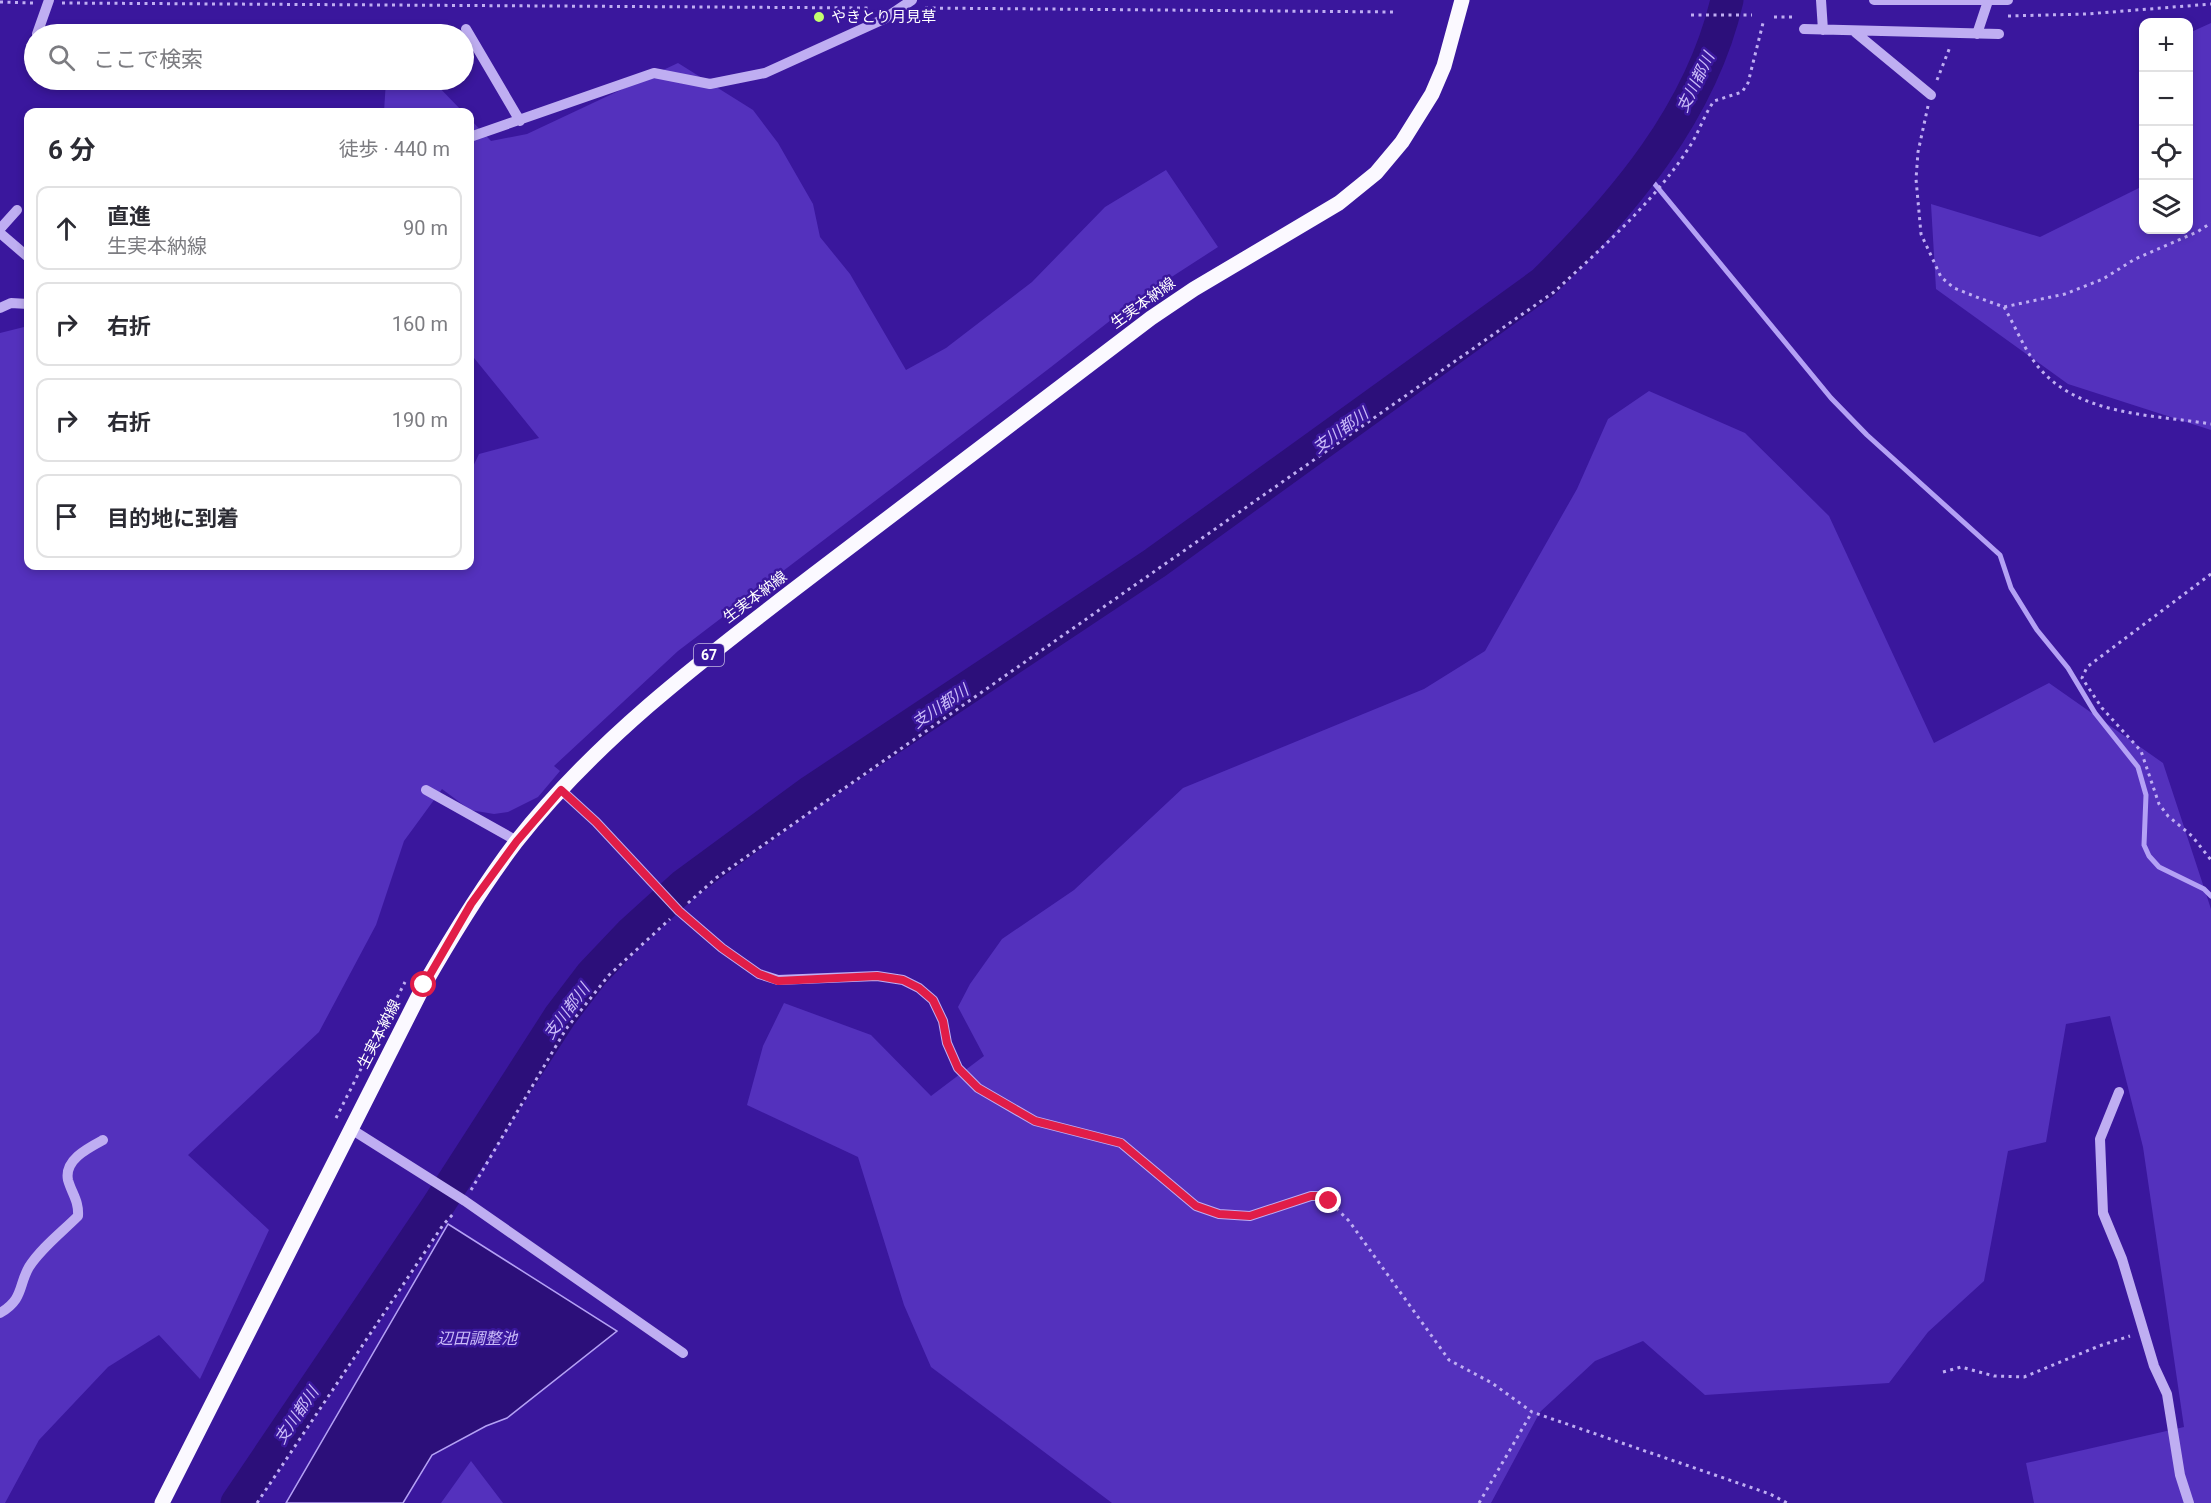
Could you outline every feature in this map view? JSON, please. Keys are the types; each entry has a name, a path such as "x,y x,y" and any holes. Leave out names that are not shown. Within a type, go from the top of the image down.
{"main road":[{"name":"生実本納線","path":"162,1503 424,985 471,904 517,841 561,790 654,701 728,640 1151,318 1194,289 1339,203 1376,173 1402,142 1432,94 1444,66 1462,0"}],"street":[{"path":"474,136 520,121 630,79 654,73 710,84 765,73 884,19 912,0"},
{"path":"1821,0 1823,30"},
{"path":"1874,0 2008,0"},
{"path":"1977,34 1988,1"},
{"path":"41,24 50,2"},
{"path":"1804,29 1856,33 1999,34"},
{"path":"1856,33 1931,95"},
{"path":"474,43 520,121"},
{"path":"16,210 0,231 24,253"},
{"path":"0,308 11,303 24,304"},
{"path":"426,790 517,841"},
{"path":"561,790 596,822 677,909 722,948 759,974 778,981 877,976 903,980 919,988 933,1000 943,1021 947,1043 958,1068 978,1088 1035,1121 1121,1143 1196,1206 1219,1214 1250,1216 1311,1196 1320,1196"},
{"path":"2119,1092 2100,1139 2103,1213 2122,1259 2154,1366 2167,1394 2180,1475 2189,1503"},
{"path":"351,1129 465,1201 683,1353"},
{"path":"0,1313 10,1307 22,1290 28,1268 78,1216 79,1205 68,1180 68,1170 84,1150 103,1140"}],"path":[{"path":"0,2 882,8"},
{"path":"2003,16 2086,14 2211,4"},
{"path":"925,8 1395,12"},
{"path":"1692,15 1752,15"},
{"path":"1774,17 1803,17"},
{"path":"257,1503 443,1225 465,1201 566,1029 609,975 677,909 716,878 1554,292 1596,254 1666,178 1690,146 1714,101 1742,92 1748,83 1764,19"},
{"path":"1955,34 1931,95 1917,161 1921,234 1941,277 1954,288 2004,307 2065,294 2135,259 2197,232 2211,223"},
{"path":"2004,307 2034,360 2054,383 2076,398 2111,408 2211,424"},
{"path":"2211,574 2087,667 2082,678 2102,708 2141,751 2159,804 2168,816 2192,836 2211,860"},
{"path":"1320,1196 1329,1201 1349,1221 1449,1360 1492,1383 1532,1412 1770,1494 1787,1503"},
{"path":"1943,1372 1961,1367 1994,1376 2024,1377 2098,1346 2143,1332"},
{"path":"1479,1503 1532,1412"}],"shaded area":[{"path":"2211,23 2211,430 2068,384 1936,289 1931,204 2040,237 2139,188 2139,234 2193,234 2193,31"},
{"path":"678,63 753,110 778,143 813,204 820,237 850,274 906,370 946,348 1032,282 1105,207 1166,170 1218,247 1139,298 678,651 554,766 560,771 538,797 508,812 494,814 470,810 442,789 404,841 376,925 319,1032 188,1155 269,1230 200,1379 159,1335 108,1367 39,1440 5,1503 0,1503 0,333 24,327 24,570 474,570 474,465 479,454 539,438 474,358 474,123 491,141 527,134"},
{"path":"385,90 442,90 459,108 384,108"},
{"path":"1649,391 1745,433 1829,516 1934,743 2049,683 2163,763 2211,909 2211,1503 2034,1503 2026,1463 2184,1427 2143,1147 2110,1016 2066,1024 2046,1142 2008,1151 1984,1281 1928,1332 1889,1383 1705,1395 1643,1341 1595,1361 1540,1412 1491,1503 1112,1503 931,1367 904,1305 858,1157 747,1105 763,1046 784,1003 871,1035 931,1096 984,1056 958,1007 970,984 1002,939 1074,890 1183,788 1424,689 1485,651 1577,489 1608,419"},
{"path":"471,1461 503,1503 441,1503"}],"water":[{"name":"辺田調整池","path":"448,1224 617,1331 507,1418 486,1426 432,1455 403,1503 286,1503"}],"waterway":[{"name":"支川都川","path":"237,1503 437,1207 560,1016 592,974 630,934 684,885 809,793 1155,563 1543,283 1630,189 1655,154 1699,81 1715,41 1727,0"},
{"path":"1644,171 1831,398 1867,435 2000,555 2011,588 2037,630 2068,668 2095,713 2138,767 2146,795 2144,845 2149,856 2159,867 2204,889 2211,896"}],"place":[{"name":"やきとり月見草","path":"819,17"}],"route":[{"path":"424,985 471,904 517,841 561,790 596,822 679,911 722,948 759,974 778,981 877,976 903,980 919,988 933,1000 943,1021 947,1043 958,1068 978,1088 1035,1121 1121,1143 1196,1206 1219,1214 1250,1216 1311,1196 1320,1196 1329,1201"}]}
